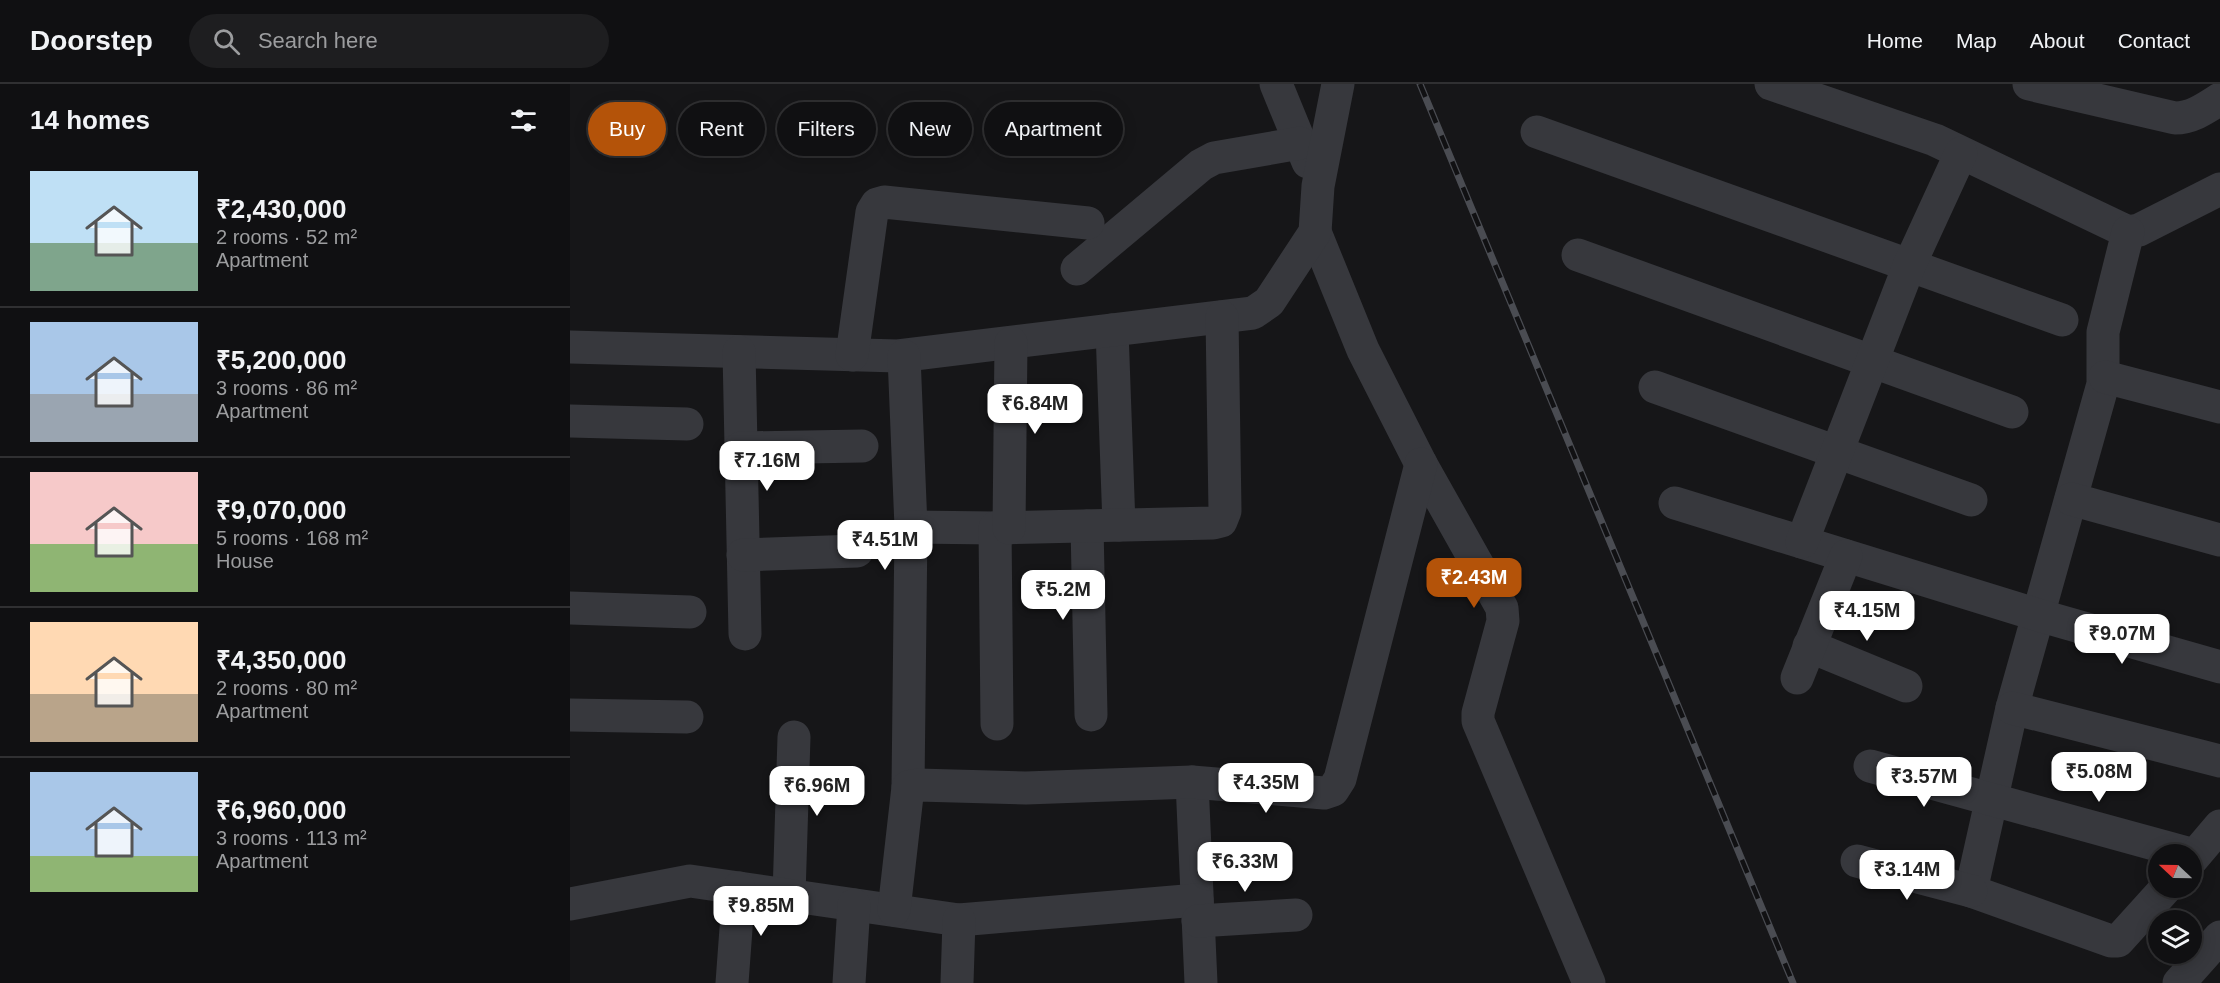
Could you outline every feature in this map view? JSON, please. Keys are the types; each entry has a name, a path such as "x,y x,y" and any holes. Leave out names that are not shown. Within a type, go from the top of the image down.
{"street":[{"path":"1276,84 1318,186"},
{"path":"1338,84 1318,186 1316,232 1363,350 1421,464 1502,608 1503,621 1478,713 1478,721 1589,983"},
{"path":"1771,84 1842,95 2128,232 2139,230 2220,189"},
{"path":"2029,84 2175,118 2192,115 2220,99"},
{"path":"2213,84 2220,94"},
{"path":"1537,132 2062,320"},
{"path":"1077,269 1201,165 1214,158 1300,143"},
{"path":"1802,542 1909,266 1961,153"},
{"path":"852,355 872,212 877,204 884,202 1088,224"},
{"path":"570,347 904,356 1254,313 1269,302 1316,232"},
{"path":"1971,891 2012,708 2105,377 2103,332 2128,232"},
{"path":"1578,255 2012,412"},
{"path":"911,527 1002,528 1221,521 1225,511 1222,316"},
{"path":"1090,715 1103,525 1112,330"},
{"path":"997,724 1002,528 1011,343"},
{"path":"739,352 745,634"},
{"path":"894,910 908,787 911,527 904,356"},
{"path":"2105,377 2220,407"},
{"path":"1655,387 1971,500"},
{"path":"570,421 687,424"},
{"path":"741,448 862,446"},
{"path":"908,787 918,785 1026,788 1192,782 1324,793 1334,790 1340,779 1421,464"},
{"path":"2071,499 2220,540"},
{"path":"1675,503 2038,615 2220,667"},
{"path":"743,555 857,551"},
{"path":"1797,678 1846,556"},
{"path":"570,608 690,612"},
{"path":"1809,646 1906,686"},
{"path":"2012,708 2220,760"},
{"path":"570,715 687,717"},
{"path":"789,895 794,737"},
{"path":"1870,766 2148,844"},
{"path":"1192,782 1201,983"},
{"path":"2202,847 2220,826"},
{"path":"1857,861 1971,891 2100,937 2118,941 2157,898"},
{"path":"570,904 690,881 959,920 1198,911 1296,915"},
{"path":"732,983 739,888"},
{"path":"849,983 854,905"},
{"path":"957,983 959,920"},
{"path":"2179,983 2220,937"}],"railway":[{"path":"1420,84 1793,983"}]}
